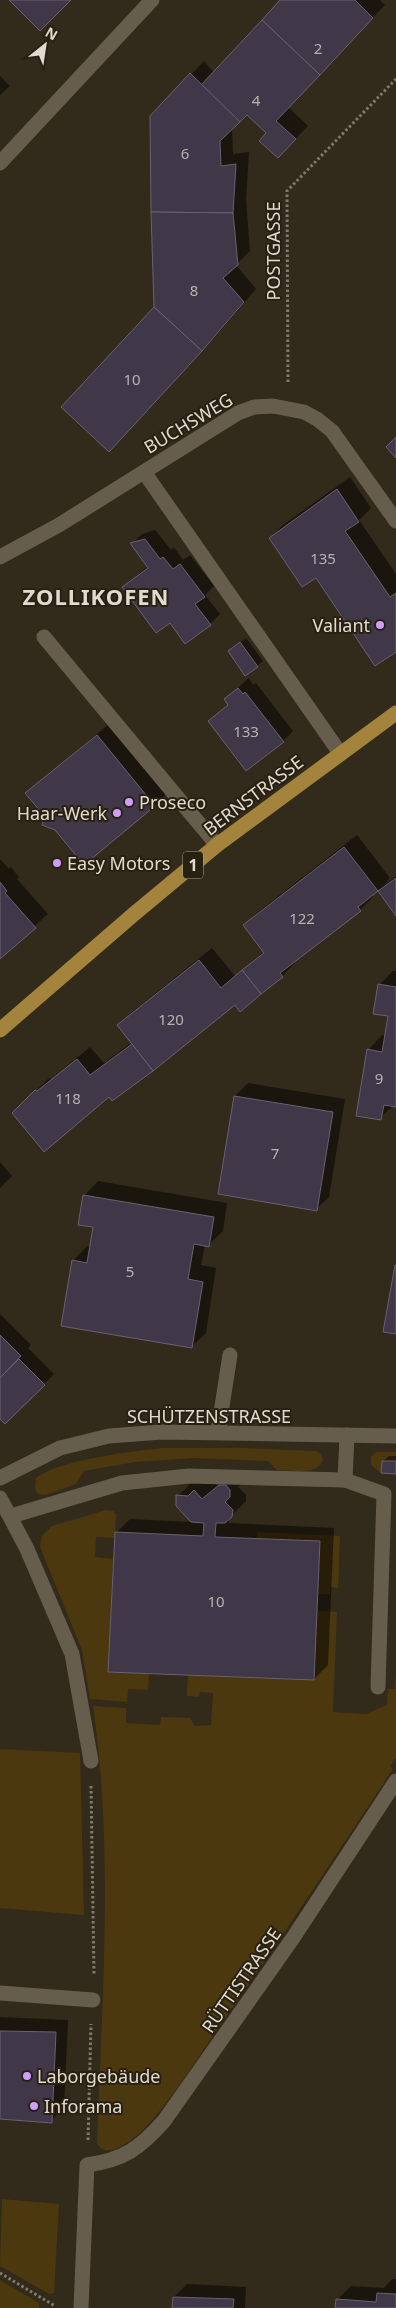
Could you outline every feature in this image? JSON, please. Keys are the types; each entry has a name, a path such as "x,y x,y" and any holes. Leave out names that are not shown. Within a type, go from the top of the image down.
{"main road":[{"name":"BERNSTRASSE","path":"0,1030 217,845 396,713"}],"street":[{"path":"0,163 152,0"},
{"name":"BUCHSWEG","path":"0,557 59,525 238,412 254,407 288,408 310,416 332,431 396,521"},
{"path":"144,472 340,753"},
{"path":"44,637 217,845"},
{"path":"218,1432 230,1355"},
{"name":"SCHÜTZENSTRASSE","path":"0,1478 60,1448 109,1436 162,1432 396,1436"},
{"path":"345,1480 347,1435"},
{"path":"11,1516 122,1484 180,1477 345,1480 384,1494 378,1687"},
{"path":"0,1498 31,1557 72,1654 91,1761"},
{"name":"RÜTTISTRASSE","path":"87,2165 111,2162 142,2145 164,2121 293,1938 396,1781"},
{"path":"0,1993 93,2000"},
{"path":"81,2308 87,2165"}],"path":[{"name":"POSTGASSE","path":"288,408 287,191 396,79"},
{"path":"87,2165 95,1918 91,1761"},
{"path":"0,2273 59,2308"}],"shaded area":[{"path":"163,1448 242,1448 315,1451 321,1454 323,1460 316,1468 304,1471 277,1470 268,1461 194,1458 135,1462 84,1471 76,1484 46,1495 38,1494 35,1489 36,1478 61,1466 97,1457"},
{"path":"376,1452 396,1452 396,1461 382,1461 381,1473 371,1465 371,1457"},
{"path":"106,1510 113,1511 116,1514 115,1538 96,1537 95,1557 113,1559 108,1672 149,1673 148,1690 128,1689 127,1702 90,1699 82,1650 40,1547 42,1536 52,1526"},
{"path":"257,1532 340,1536 338,1588 330,1587 330,1594 318,1594 320,1541 257,1538"},
{"path":"317,1611 337,1612 333,1712 366,1714 387,1705 388,1689 395,1689 396,1669 396,1758 390,1766 393,1769 165,2105 144,2129 128,2142 114,2149 107,2150 101,2148 97,2143 105,1924 105,1869 99,1760 93,1706 126,1708 126,1723 160,1725 161,1717 190,1718 195,1726 211,1725 213,1693 200,1692 199,1697 187,1696 188,1675 314,1680"},
{"path":"0,1749 80,1753 84,1915 0,1908"},
{"path":"2,2199 59,2204 54,2293 49,2294 0,2266"},
{"path":"0,2280 39,2303 39,2308 0,2308"}],"building":[{"path":"9,0 71,0 40,31"},
{"path":"280,0 355,0 373,18 320,75 262,20"},
{"path":"262,20 320,75 276,121 296,139 278,158 259,141 266,133 247,115 240,122 201,85"},
{"path":"190,73 240,122 220,141 221,166 236,164 233,213 151,212 150,116"},
{"path":"151,212 233,213 238,265 223,278 244,302 202,351 154,307"},
{"path":"154,307 202,351 109,452 61,407"},
{"path":"396,437 396,458 386,447"},
{"path":"337,489 359,522 345,531 390,597 396,593 396,652 375,666 316,578 302,587 269,538"},
{"path":"145,539 160,559 163,557 173,569 180,564 205,597 195,604 211,625 185,644 170,623 156,633 122,587 148,568 130,543"},
{"path":"240,642 258,667 245,676 228,651"},
{"path":"238,688 243,694 245,692 284,742 246,771 208,721 228,705 224,699"},
{"path":"97,735 155,806 84,865 55,830 42,825 45,817 25,793"},
{"path":"344,847 378,891 358,907 361,911 280,973 283,977 261,994 242,970 264,953 243,925"},
{"path":"396,878 396,916 378,891"},
{"path":"0,882 7,891 5,893 36,928 0,959"},
{"path":"199,960 221,988 242,970 261,994 240,1012 235,1005 153,1071 117,1025"},
{"path":"378,984 396,987 396,1107 384,1105 381,1120 356,1116 367,1049 382,1052 388,1016 373,1014"},
{"path":"132,1044 153,1071 112,1101 109,1097 44,1152 12,1113 35,1090 37,1091 77,1059 90,1075"},
{"path":"234,1096 333,1112 317,1211 218,1194"},
{"path":"83,1195 214,1217 209,1247 194,1244 188,1279 203,1282 192,1348 61,1326 72,1260 87,1263 93,1227 78,1225"},
{"path":"396,1265 396,1334 383,1332"},
{"path":"0,1335 21,1356 0,1378"},
{"path":"19,1359 45,1385 5,1424 0,1419 0,1378"},
{"path":"382,1461 396,1461 396,1474 381,1473"},
{"path":"219,1485 226,1485 230,1490 230,1497 225,1502 233,1510 232,1517 225,1523 216,1523 215,1537 320,1541 314,1680 108,1672 115,1532 203,1536 204,1523 191,1522 176,1506 176,1495 188,1496 194,1490 202,1499"},
{"name":"Laborgebäude","path":"0,2031 56,2032 52,2123 0,2119"},
{"path":"377,2293 396,2294 396,2308 335,2308 336,2299 376,2302"},
{"path":"173,2297 234,2299 233,2308 172,2308"}],"place":[{"name":"Valiant","path":"380,625"},
{"name":"Proseco","path":"129,802"},
{"name":"Haar-Werk","path":"117,813"},
{"name":"Easy Motors","path":"57,863"},
{"name":"Laborgebäude","path":"27,2076"},
{"name":"Inforama","path":"34,2106"}],"district":[{"name":"ZOLLIKOFEN","path":"96,596"}]}
